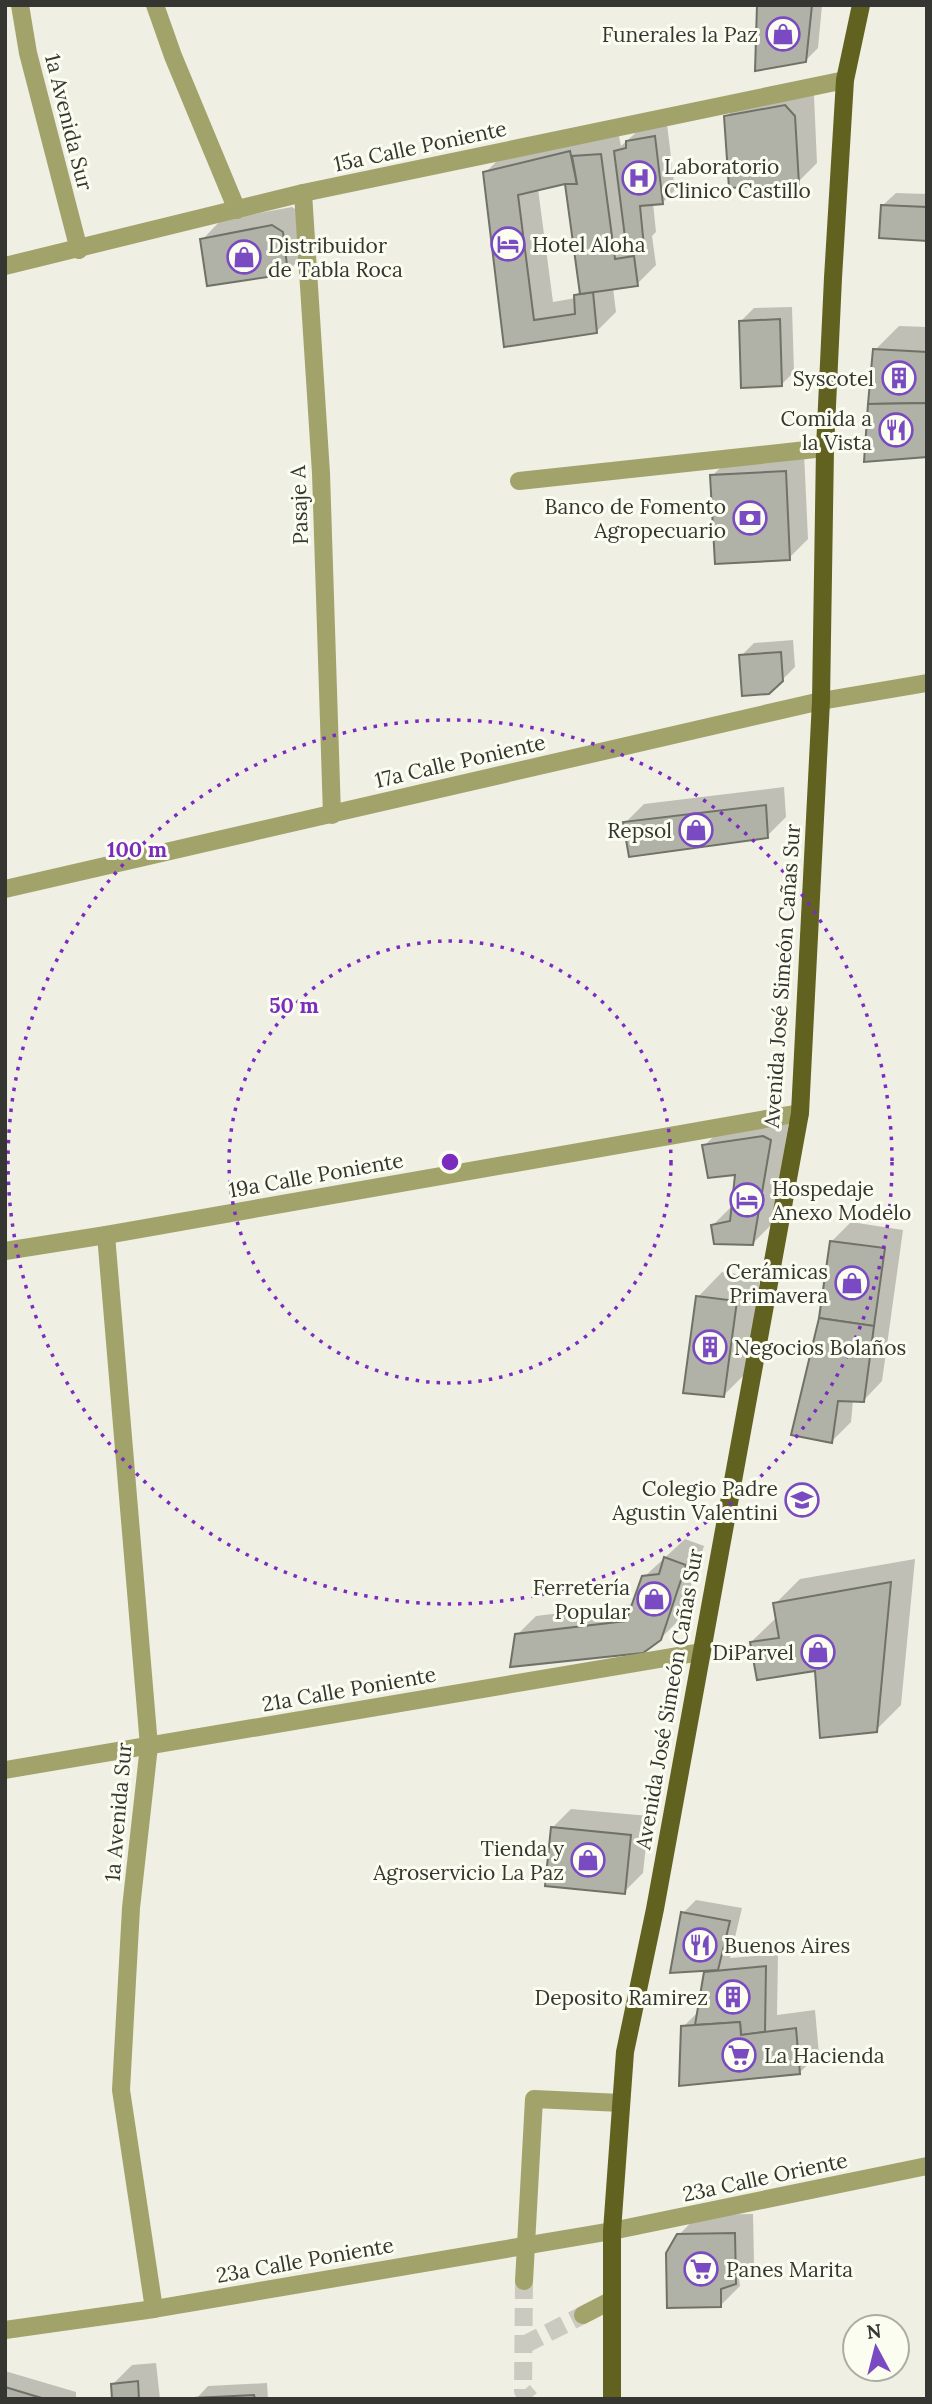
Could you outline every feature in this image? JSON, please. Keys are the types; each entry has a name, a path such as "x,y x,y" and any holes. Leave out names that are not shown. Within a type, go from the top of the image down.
{"main road":[{"name":"Avenida José Simeón Cañas Sur","path":"612,2399 612,2231 625,2052 655,1909 800,1113 821,701 825,448 845,79 861,5"}],"street":[{"name":"1a Avenida Sur","path":"20,5 28,53 79,250"},
{"path":"155,5 173,56 237,210"},
{"name":"15a Calle Poniente","path":"5,266 303,193 845,79"},
{"name":"Pasaje A","path":"303,193 321,473 332,815"},
{"path":"519,481 825,448"},
{"name":"17a Calle Poniente","path":"5,890 821,701 927,682"},
{"name":"19a Calle Poniente","path":"5,1251 800,1113"},
{"name":"1a Avenida Sur","path":"106,1235 149,1746 131,1908 121,2090 154,2309"},
{"name":"21a Calle Poniente","path":"5,1770 701,1652"},
{"path":"524,2281 534,2099 621,2103"},
{"name":"23a Calle Oriente","path":"612,2231 927,2166"},
{"name":"23a Calle Poniente","path":"5,2330 154,2309 612,2231"},
{"path":"583,2315 612,2300"}],"building":[{"name":"Funerales la Paz","path":"757,5 812,5 806,62 755,71"},
{"path":"785,105 795,116 799,184 729,188 724,116"},
{"name":"Laboratorio Clinico Castillo","path":"655,136 663,204 640,206 644,247 626,245 614,151 626,148 626,141"},
{"name":"Hotel Aloha","path":"570,151 577,184 565,184 518,195 534,320 575,314 574,295 593,292 597,333 504,347 483,172"},
{"path":"601,154 615,259 634,256 638,286 580,294 565,184 577,184 572,156"},
{"path":"881,205 927,207 927,241 879,238"},
{"name":"Distribuidor de Tabla Roca","path":"272,225 283,232 288,274 207,286 200,239"},
{"path":"780,319 782,386 741,388 739,321"},
{"name":"Syscotel","path":"873,349 927,352 927,403 868,404"},
{"name":"Comida a la Vista","path":"927,403 927,457 864,462 868,404"},
{"name":"Banco de Fomento Agropecuario","path":"786,471 790,560 715,564 710,475"},
{"path":"781,652 783,681 769,694 742,696 739,655"},
{"name":"Repsol","path":"766,805 768,838 629,857 623,822"},
{"name":"Hospedaje Anexo Modelo","path":"763,1136 771,1140 753,1245 714,1244 711,1225 730,1221 735,1175 708,1178 702,1145"},
{"name":"Cerámicas Primavera","path":"830,1241 885,1248 874,1326 819,1318"},
{"name":"Negocios Bolaños","path":"696,1296 737,1301 724,1397 683,1393"},
{"path":"819,1318 874,1326 864,1402 838,1401 832,1443 791,1435"},
{"name":"Ferretería Popular","path":"664,1557 686,1565 661,1640 643,1653 510,1667 515,1634 626,1621 642,1576 659,1574"},
{"name":"DiParvel","path":"891,1582 877,1732 820,1738 815,1671 757,1680 750,1642 779,1638 773,1603"},
{"name":"Tienda y Agroservicio La Paz","path":"551,1827 631,1835 625,1894 545,1886"},
{"name":"Buenos Aires","path":"681,1912 730,1921 718,1970 670,1973"},
{"name":"Deposito Ramirez","path":"766,1966 765,2032 741,2035 740,2022 695,2025 704,1972"},
{"name":"La Hacienda","path":"740,2022 741,2035 796,2028 800,2074 679,2086 681,2026"},
{"name":"Panes Marita","path":"735,2233 736,2284 721,2289 721,2307 667,2308 666,2253 677,2234"},
{"path":"138,2381 139,2399 112,2399 111,2384"},
{"path":"5,2387 45,2399 5,2399"},
{"path":"254,2395 255,2399 194,2399 194,2398"}],"tunnel":[{"path":"524,2281 523,2391 530,2399"},
{"path":"524,2345 583,2315"}],"place":[{"name":"Funerales la Paz","path":"783,34"},
{"name":"Laboratorio Clinico Castillo","path":"639,178"},
{"name":"Hotel Aloha","path":"508,244"},
{"name":"Distribuidor de Tabla Roca","path":"244,257"},
{"name":"Syscotel","path":"899,378"},
{"name":"Comida a la Vista","path":"896,430"},
{"name":"Banco de Fomento Agropecuario","path":"750,518"},
{"name":"Repsol","path":"696,830"},
{"name":"Hospedaje Anexo Modelo","path":"747,1200"},
{"name":"Cerámicas Primavera","path":"852,1283"},
{"name":"Negocios Bolaños","path":"710,1347"},
{"name":"Colegio Padre Agustin Valentini","path":"802,1500"},
{"name":"Ferretería Popular","path":"654,1599"},
{"name":"DiParvel","path":"818,1652"},
{"name":"Tienda y Agroservicio La Paz","path":"588,1860"},
{"name":"Buenos Aires","path":"700,1945"},
{"name":"Deposito Ramirez","path":"733,1997"},
{"name":"La Hacienda","path":"739,2055"},
{"name":"Panes Marita","path":"701,2269"}]}
